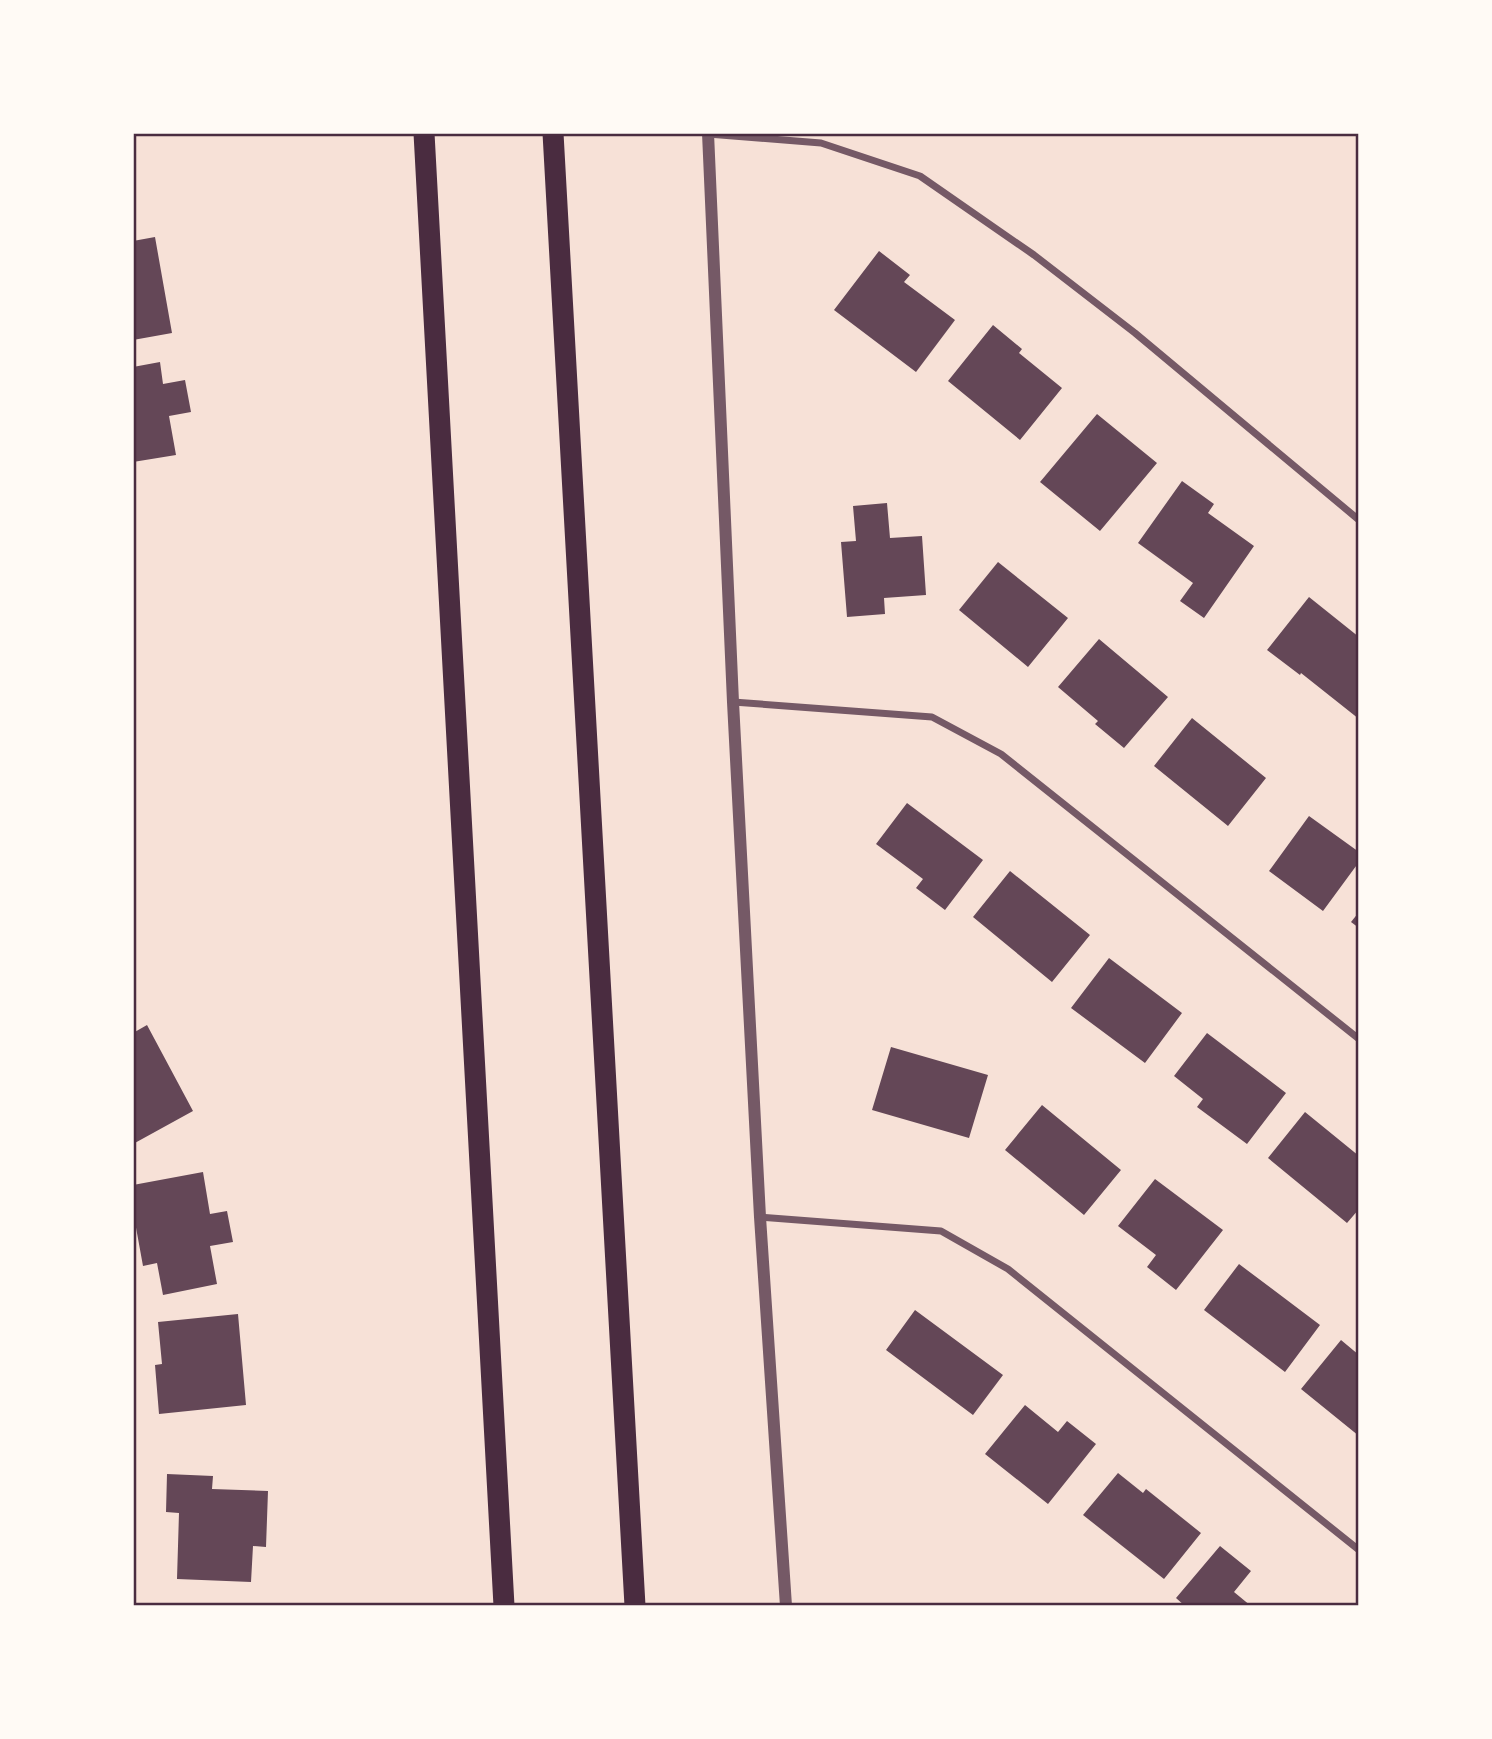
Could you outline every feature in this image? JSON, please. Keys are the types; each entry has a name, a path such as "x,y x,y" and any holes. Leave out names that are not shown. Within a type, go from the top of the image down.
{"highway":[{"path":"424,133 505,1606"},
{"path":"553,133 635,1606"}],"street":[{"path":"786,1606 761,1217 733,702 708,134 821,143 920,176 1034,255 1135,333 1359,520"},
{"path":"733,702 932,717 1001,754 1359,1039"},
{"path":"761,1217 941,1231 1008,1269 1359,1550"}],"building":[{"path":"155,237 172,333 133,340 133,241"},
{"path":"879,251 910,275 904,282 955,320 916,372 834,310"},
{"path":"993,325 1022,349 1019,353 1062,388 1020,440 948,381"},
{"path":"160,362 163,384 185,380 191,412 169,416 176,455 133,462 133,367"},
{"path":"1097,414 1157,463 1100,531 1040,482"},
{"path":"1182,481 1214,504 1208,513 1254,546 1204,618 1180,601 1193,583 1138,543"},
{"path":"887,503 890,538 922,536 926,595 884,598 885,614 847,617 841,542 856,541 853,506"},
{"path":"998,562 1068,618 1028,667 959,610"},
{"path":"1309,597 1359,637 1359,719 1267,650"},
{"path":"1099,639 1168,697 1124,748 1095,724 1098,721 1058,687"},
{"path":"1192,718 1266,778 1228,826 1154,766"},
{"path":"907,803 983,860 945,910 916,888 923,879 876,844"},
{"path":"1309,816 1359,852 1359,862 1323,911 1269,871"},
{"path":"1010,871 1090,935 1052,982 973,917"},
{"path":"1359,912 1359,928 1351,922"},
{"path":"1109,958 1182,1013 1145,1063 1071,1008"},
{"path":"147,1025 193,1111 133,1144 133,1033"},
{"path":"1207,1033 1286,1093 1247,1144 1197,1107 1203,1099 1174,1076"},
{"path":"891,1047 988,1075 969,1138 872,1110"},
{"path":"1042,1105 1121,1170 1084,1215 1005,1150"},
{"path":"1305,1112 1359,1156 1359,1209 1347,1223 1268,1158"},
{"path":"203,1172 210,1214 227,1211 233,1242 210,1246 217,1284 163,1295 157,1263 143,1266 133,1211 133,1185"},
{"path":"1155,1179 1223,1230 1176,1290 1147,1267 1156,1255 1118,1226"},
{"path":"1239,1264 1320,1325 1285,1372 1204,1310"},
{"path":"915,1310 1003,1375 973,1415 886,1350"},
{"path":"238,1314 246,1405 159,1414 155,1365 162,1364 158,1322"},
{"path":"1341,1340 1359,1355 1359,1436 1301,1389"},
{"path":"1025,1405 1058,1432 1067,1421 1096,1444 1048,1504 985,1454"},
{"path":"1118,1473 1143,1493 1146,1489 1201,1533 1164,1579 1083,1515"},
{"path":"167,1474 213,1476 212,1489 268,1491 266,1547 253,1546 251,1582 177,1579 179,1513 166,1512"},
{"path":"1220,1546 1251,1571 1234,1592 1251,1606 1185,1606 1176,1598"}]}
